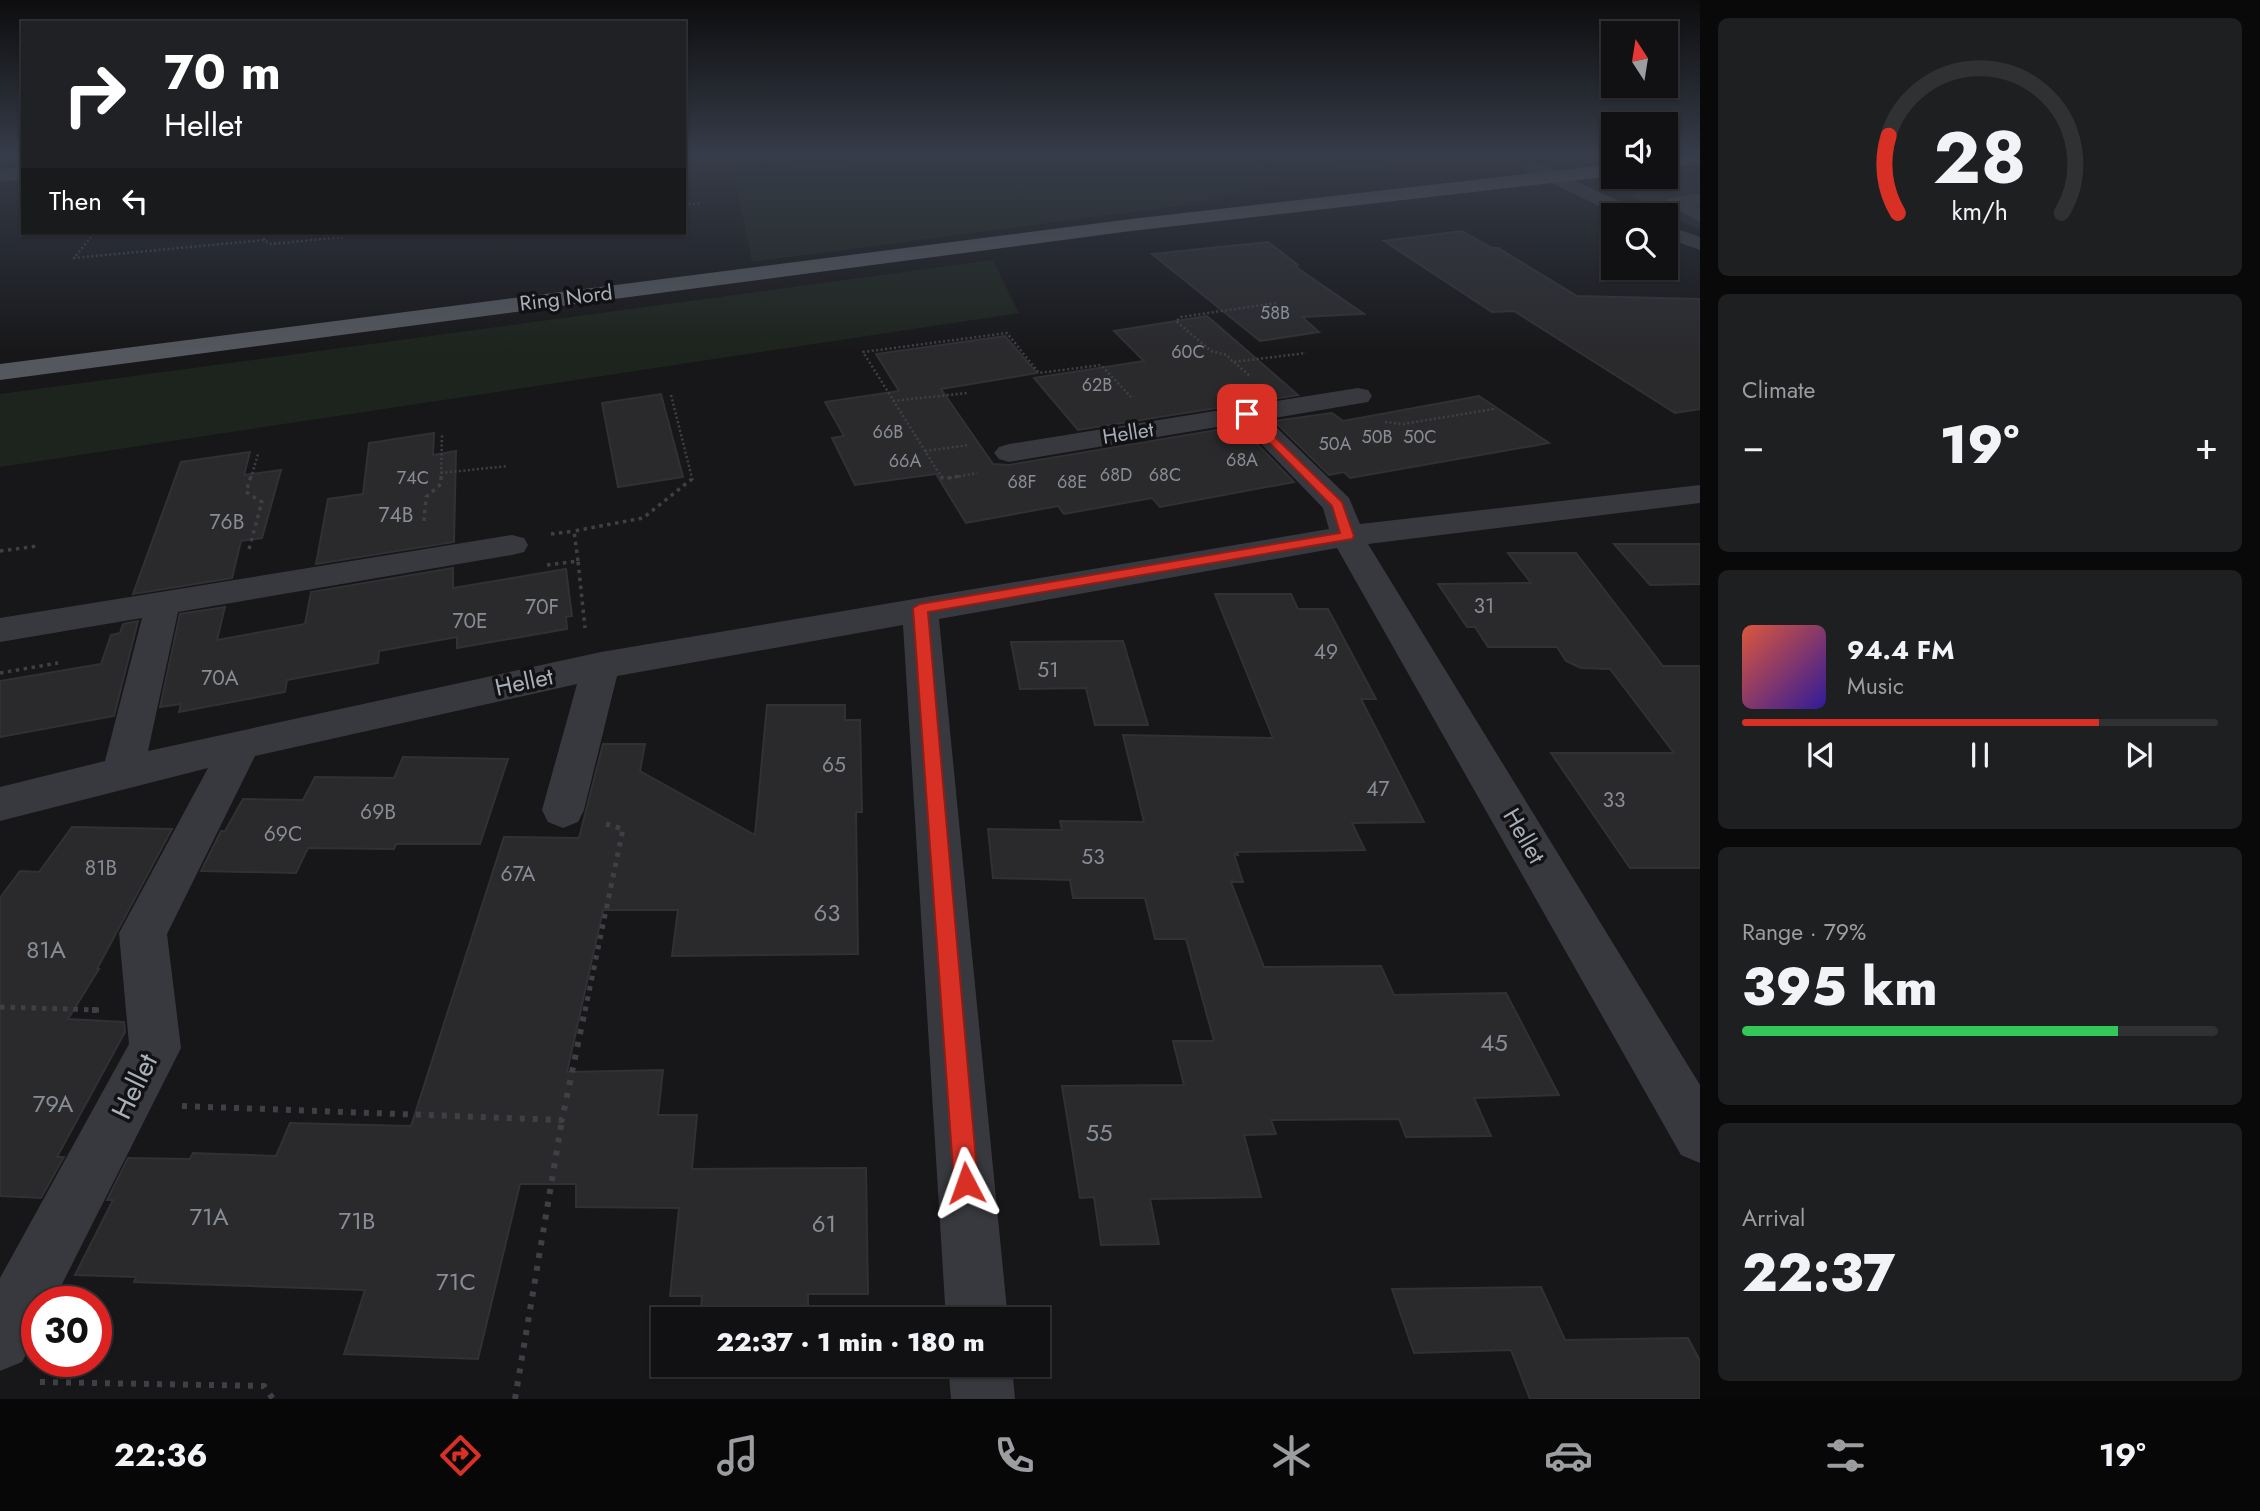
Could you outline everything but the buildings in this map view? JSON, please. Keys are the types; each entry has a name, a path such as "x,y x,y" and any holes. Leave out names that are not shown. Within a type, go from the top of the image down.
{"main road":[{"name":"Ring Nord","path":"1132,225 1149,222"},
{"name":"Ring Nord","path":"0,372 1156,222"}],"street":[{"path":"1678,236 1700,244"},
{"name":"Hellet","path":"1009,453 1358,396"},
{"name":"Hellet","path":"1247,414 1338,505 1347,536 1700,1136"},
{"name":"Hellet","path":"0,803 241,744 595,666 1347,536 1700,494"},
{"path":"0,630 512,545"},
{"path":"123,772 163,603"},
{"path":"920,608 976,1307"},
{"path":"563,810 595,666"},
{"name":"Hellet","path":"0,1340 155,1048 143,933 241,744"},
{"path":"982,1377 983,1399"}],"path":[{"path":"92,235 74,258 264,240 271,244 343,237"},
{"path":"264,240 265,235"},
{"path":"1276,303 1181,317 1176,321 1212,351 1227,355 1233,362 1306,353"},
{"path":"893,401 967,393"},
{"path":"595,666 574,531 643,518 692,479 671,395"},
{"path":"422,561 426,497 441,484 442,434"},
{"path":"925,451 975,444"},
{"path":"238,591 262,502 246,492 258,454"},
{"path":"441,473 508,466"},
{"path":"0,551 37,546"},
{"path":"540,566 578,561"},
{"path":"515,1399 562,1120 623,829 563,810"},
{"path":"0,1007 151,1012"},
{"path":"125,1104 562,1120"},
{"path":"29,1382 264,1386 273,1399"}],"shaded area":[{"path":"744,222 1054,222 752,262"},
{"path":"1685,222 1700,222 1700,230"},
{"path":"993,260 1019,313 0,467 0,394"}],"route":[{"path":"966,1183 920,608 1347,536 1338,505 1247,414"}]}
